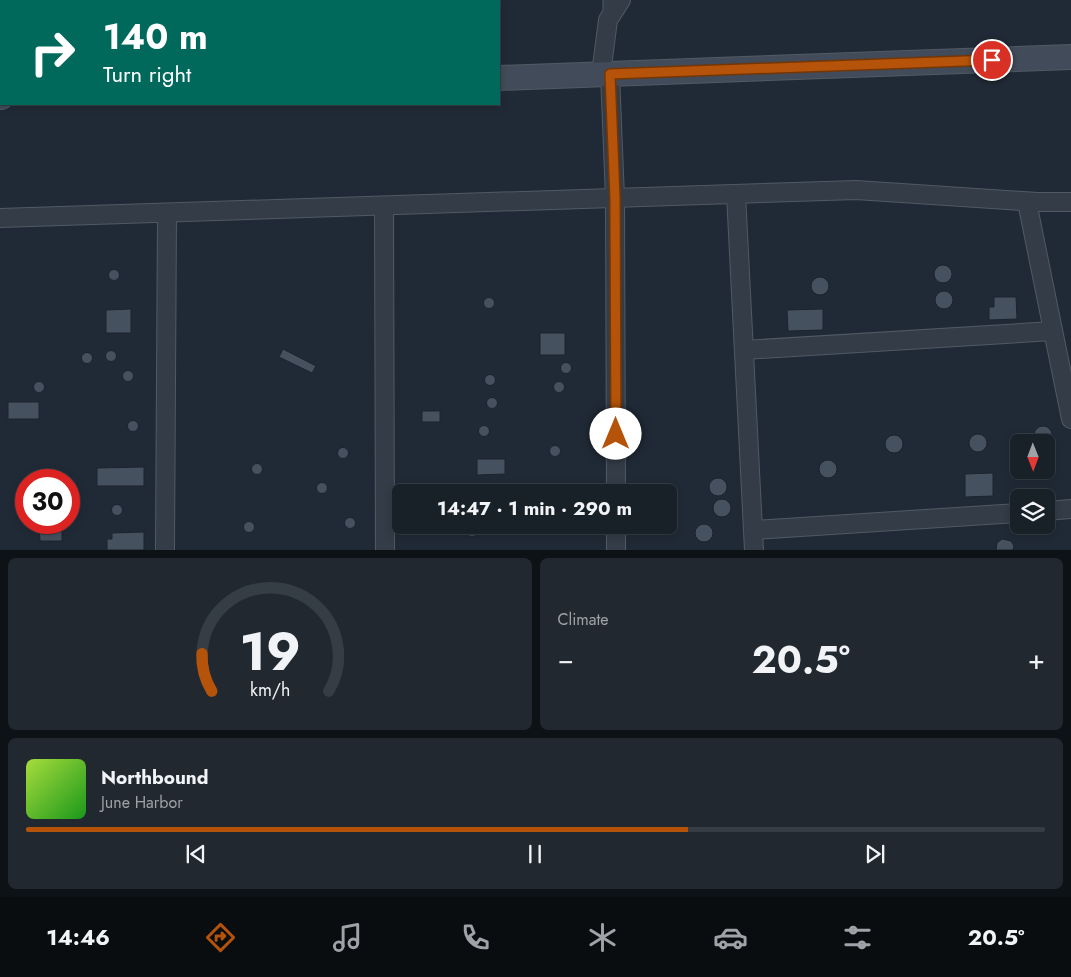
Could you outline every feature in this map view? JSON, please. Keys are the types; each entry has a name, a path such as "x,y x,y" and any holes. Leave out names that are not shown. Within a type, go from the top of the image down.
{"main road":[{"path":"500,78 1071,57"}],"street":[{"path":"616,484 615,198 605,74 608,20 621,0"},
{"path":"0,218 856,190 1027,202 1071,202"},
{"path":"736,194 754,550"},
{"path":"1027,202 1071,419"},
{"path":"384,206 385,550"},
{"path":"165,550 167,213"},
{"path":"744,350 1053,331"},
{"path":"1055,511 1071,510"},
{"path":"753,530 1010,514"},
{"path":"616,534 616,550"}],"lane":[{"path":"608,0 608,20"}],"building":[{"path":"943,265 949,268 952,274 949,280 943,283 937,280 934,274 937,268"},
{"path":"114,269 120,275 114,281 108,275"},
{"path":"820,277 826,280 829,286 826,292 820,295 814,292 811,286 814,280"},
{"path":"944,291 950,294 953,300 950,306 944,309 938,306 935,300 938,294"},
{"path":"489,297 495,303 489,309 483,303"},
{"path":"994,297 1016,297 1017,319 989,320 989,307 994,307"},
{"path":"131,309 131,333 106,333 106,310"},
{"path":"823,309 823,330 788,331 787,310"},
{"path":"540,333 565,333 565,355 540,355"},
{"path":"283,349 316,366 312,373 279,357"},
{"path":"111,350 117,356 111,362 105,356"},
{"path":"87,352 93,358 87,364 81,358"},
{"path":"566,362 572,368 566,374 560,368"},
{"path":"128,370 134,376 128,382 122,376"},
{"path":"490,374 496,380 490,386 484,380"},
{"path":"39,381 45,387 39,393 33,387"},
{"path":"559,381 565,387 559,393 553,387"},
{"path":"492,397 498,403 492,409 486,403"},
{"path":"8,402 39,402 39,419 8,419"},
{"path":"422,411 440,411 440,422 422,422"},
{"path":"133,420 139,426 133,432 127,426"},
{"path":"484,425 490,431 484,437 478,431"},
{"path":"1043,426 1052,434 1034,434 1037,429"},
{"path":"978,434 984,437 987,443 984,449 978,452 972,449 969,443 972,437"},
{"path":"894,435 900,438 903,444 900,450 894,453 888,450 885,444 888,438"},
{"path":"555,445 561,451 555,457 549,451"},
{"path":"343,447 349,453 343,459 337,453"},
{"path":"477,459 505,459 505,474 477,475"},
{"path":"828,460 834,463 837,469 834,475 828,478 822,475 819,469 822,463"},
{"path":"257,463 263,469 257,475 251,469"},
{"path":"144,467 144,486 97,486 97,468"},
{"path":"993,473 993,496 965,497 965,474"},
{"path":"718,478 724,481 727,487 724,493 718,496 712,493 709,487 712,481"},
{"path":"322,482 328,488 322,494 316,488"},
{"path":"722,499 728,502 731,508 728,514 722,517 716,514 713,508 716,502"},
{"path":"117,504 123,510 117,516 111,510"},
{"path":"350,517 356,523 350,529 344,523"},
{"path":"249,521 255,527 249,533 243,527"},
{"path":"704,524 710,527 713,533 710,539 704,542 698,539 695,533 698,527"},
{"path":"144,532 144,550 107,550 107,539 112,539 112,533"},
{"path":"40,534 62,534 62,541 40,541"},
{"path":"468,534 476,534 472,537"},
{"path":"1002,539 1011,541 1014,546 1013,550 996,550 997,543"}],"route":[{"path":"616,434 615,198 610,74 992,60"}]}
